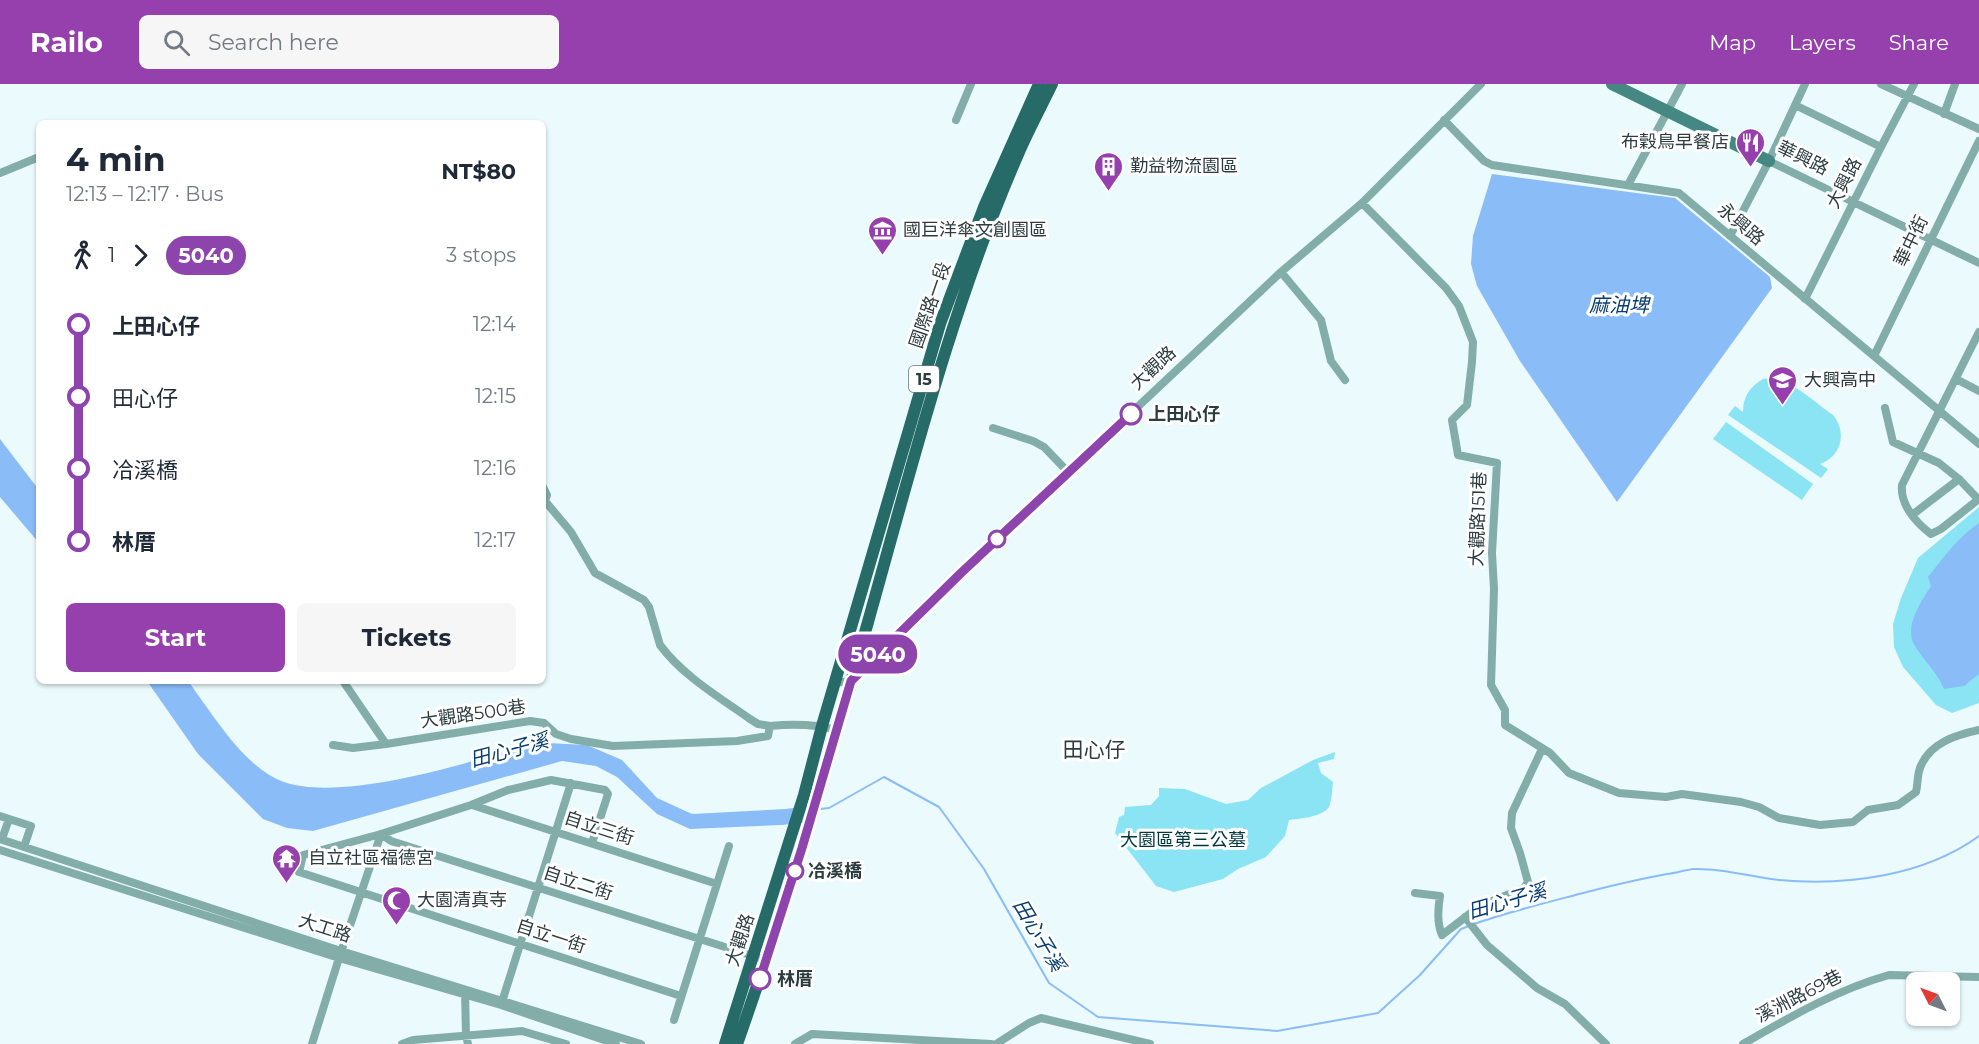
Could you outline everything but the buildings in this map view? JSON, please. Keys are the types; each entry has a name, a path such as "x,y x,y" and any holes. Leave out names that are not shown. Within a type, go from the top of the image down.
{"main road":[{"name":"國際路一段","path":"851,681 919,420 940,324 977,225 1039,84"},
{"name":"國際路一段","path":"835,683 919,420 964,294 1019,152 1052,84"},
{"name":"大觀路","path":"725,1044 802,848 851,681"},
{"name":"15","path":"822,726 835,683"},
{"name":"大觀路","path":"737,1044 822,726"}],"street":[{"path":"956,120 971,84"},
{"name":"大觀路","path":"851,681 961,573 1281,272 1362,203 1481,84"},
{"name":"華興路","path":"1612,84 1979,263"},
{"path":"1628,185 1682,84"},
{"path":"1730,236 1805,84"},
{"path":"1881,84 1979,129"},
{"name":"大興路","path":"1805,298 1914,84"},
{"path":"1944,114 1955,84"},
{"path":"1795,105 1881,147"},
{"name":"永興路","path":"1444,120 1484,161 1492,165 1679,193 1979,444"},
{"name":"華中街","path":"1874,356 1979,141"},
{"path":"0,173 36,158"},
{"name":"大觀路151巷","path":"1362,203 1446,288 1459,306 1473,342 1467,405 1452,420 1458,455 1497,463 1492,553 1494,589 1491,686 1505,710 1505,725 1542,749"},
{"path":"1281,272 1321,320 1331,361 1345,380"},
{"path":"1885,408 1893,442 1919,453 1939,463 1979,499 1941,529 1931,534 1912,515 1900,496 1902,485 1919,453 1979,333"},
{"path":"1956,379 1979,391"},
{"path":"993,428 1038,444 1069,473"},
{"path":"1912,515 1959,479"},
{"name":"大觀路500巷","path":"546,502 571,532 595,573 644,600 649,607 660,645 689,675 758,724 822,726 836,730"},
{"path":"835,683 851,681"},
{"path":"333,745 353,748 386,744 345,684"},
{"name":"大觀路500巷","path":"386,744 530,721 544,723 556,734 571,740 614,746 737,741 768,736 770,726"},
{"path":"1415,893 1440,896 1438,906 1442,935 1480,906 1524,888 1528,882 1511,828 1512,813 1542,749 1550,753 1569,773 1619,793 1666,797 1682,794 1742,802 1779,818 1833,825 1853,822 1868,810 1898,805 1910,798 1916,792 1919,770 1923,761 1934,750 1954,735 1979,730"},
{"path":"312,1044 381,834 471,805 508,790 551,780 605,790 608,794 592,843"},
{"path":"502,1002 572,783"},
{"name":"自立三街","path":"471,805 717,884"},
{"path":"1,839 4,818 31,826 24,847"},
{"name":"自立二街","path":"381,834 391,841 760,958"},
{"name":"自立一街","path":"381,834 303,855 299,873 681,996"},
{"name":"大工路","path":"1,839 340,954"},
{"path":"674,1020 729,846"},
{"name":"大工路","path":"0,850 641,1044"},
{"path":"1465,917 1487,945 1537,988 1565,1004 1606,1044"},
{"name":"溪洲路69巷","path":"1743,1044 1823,999 1877,978 1889,975 1979,977"},
{"path":"465,991 467,1040"},
{"name":"大工路","path":"502,1002 616,1044"},
{"path":"996,1044 1041,1018 1150,1044"},
{"path":"402,1044 413,1040 467,1040 522,1031 566,1044"},
{"path":"795,1044 812,1034 911,1042 991,1044"}],"green space":[{"path":"1763,379 1773,379 1791,385 1833,415 1840,429 1840,443 1833,455 1820,464 1828,469 1821,478 1728,415 1735,406 1743,412 1748,392"},
{"path":"1726,422 1813,484 1802,500 1713,439"},
{"path":"1979,507 1979,703 1952,713 1936,705 1903,667 1894,647 1893,624 1918,558"},
{"name":"大園區第三公墓","path":"1335,752 1334,759 1318,763 1321,773 1333,782 1329,807 1316,815 1289,820 1285,836 1266,857 1238,869 1223,879 1174,892 1156,886 1115,833 1119,817 1124,815 1125,807 1151,805 1159,796 1159,788 1185,789 1226,804 1248,800 1261,788 1313,760"}],"water":[{"name":"麻油埤","path":"1492,174 1675,198 1770,277 1772,288 1617,502 1520,361 1477,286 1471,264 1473,236"},
{"path":"0,439 36,486 36,539 0,497"},
{"path":"1979,523 1979,674 1964,686 1944,689 1915,646 1911,632 1912,624 1918,607 1931,586 1928,577 1958,541"},
{"path":"149,684 190,684 230,739 256,765 284,782 308,787 370,784 404,778 471,762 525,745 547,743 587,745 622,760 657,798 692,814 786,809 822,804 817,821 690,829 657,814 617,777 596,766 562,761 313,831 287,828 263,819 198,754"}],"waterway":[{"name":"田心子溪","path":"820,809 829,808 884,777 939,807 984,869 1049,983 1098,1017 1277,1031 1378,1013 1420,975 1461,929 1469,926"},
{"name":"田心子溪","path":"1474,924 1597,889 1694,869 1716,870 1779,880 1805,881 1858,879 1884,875 1934,861 1979,836"}],"bus line":[{"name":"5040","path":"760,979 802,848 851,681 961,573 1131,414"}],"place":[{"name":"布穀鳥早餐店","path":"1750,168"},
{"name":"勤益物流園區","path":"1109,192"},
{"name":"國巨洋傘文創園區","path":"882,256"},
{"name":"大興高中","path":"1783,406"},
{"name":"上田心仔","path":"1131,414"},
{"name":"冾溪橋","path":"795,871"},
{"name":"自立社區福德宮","path":"287,884"},
{"name":"大園清真寺","path":"396,926"},
{"name":"林厝","path":"760,979"}],"district":[{"name":"田心仔","path":"1094,750"}]}
